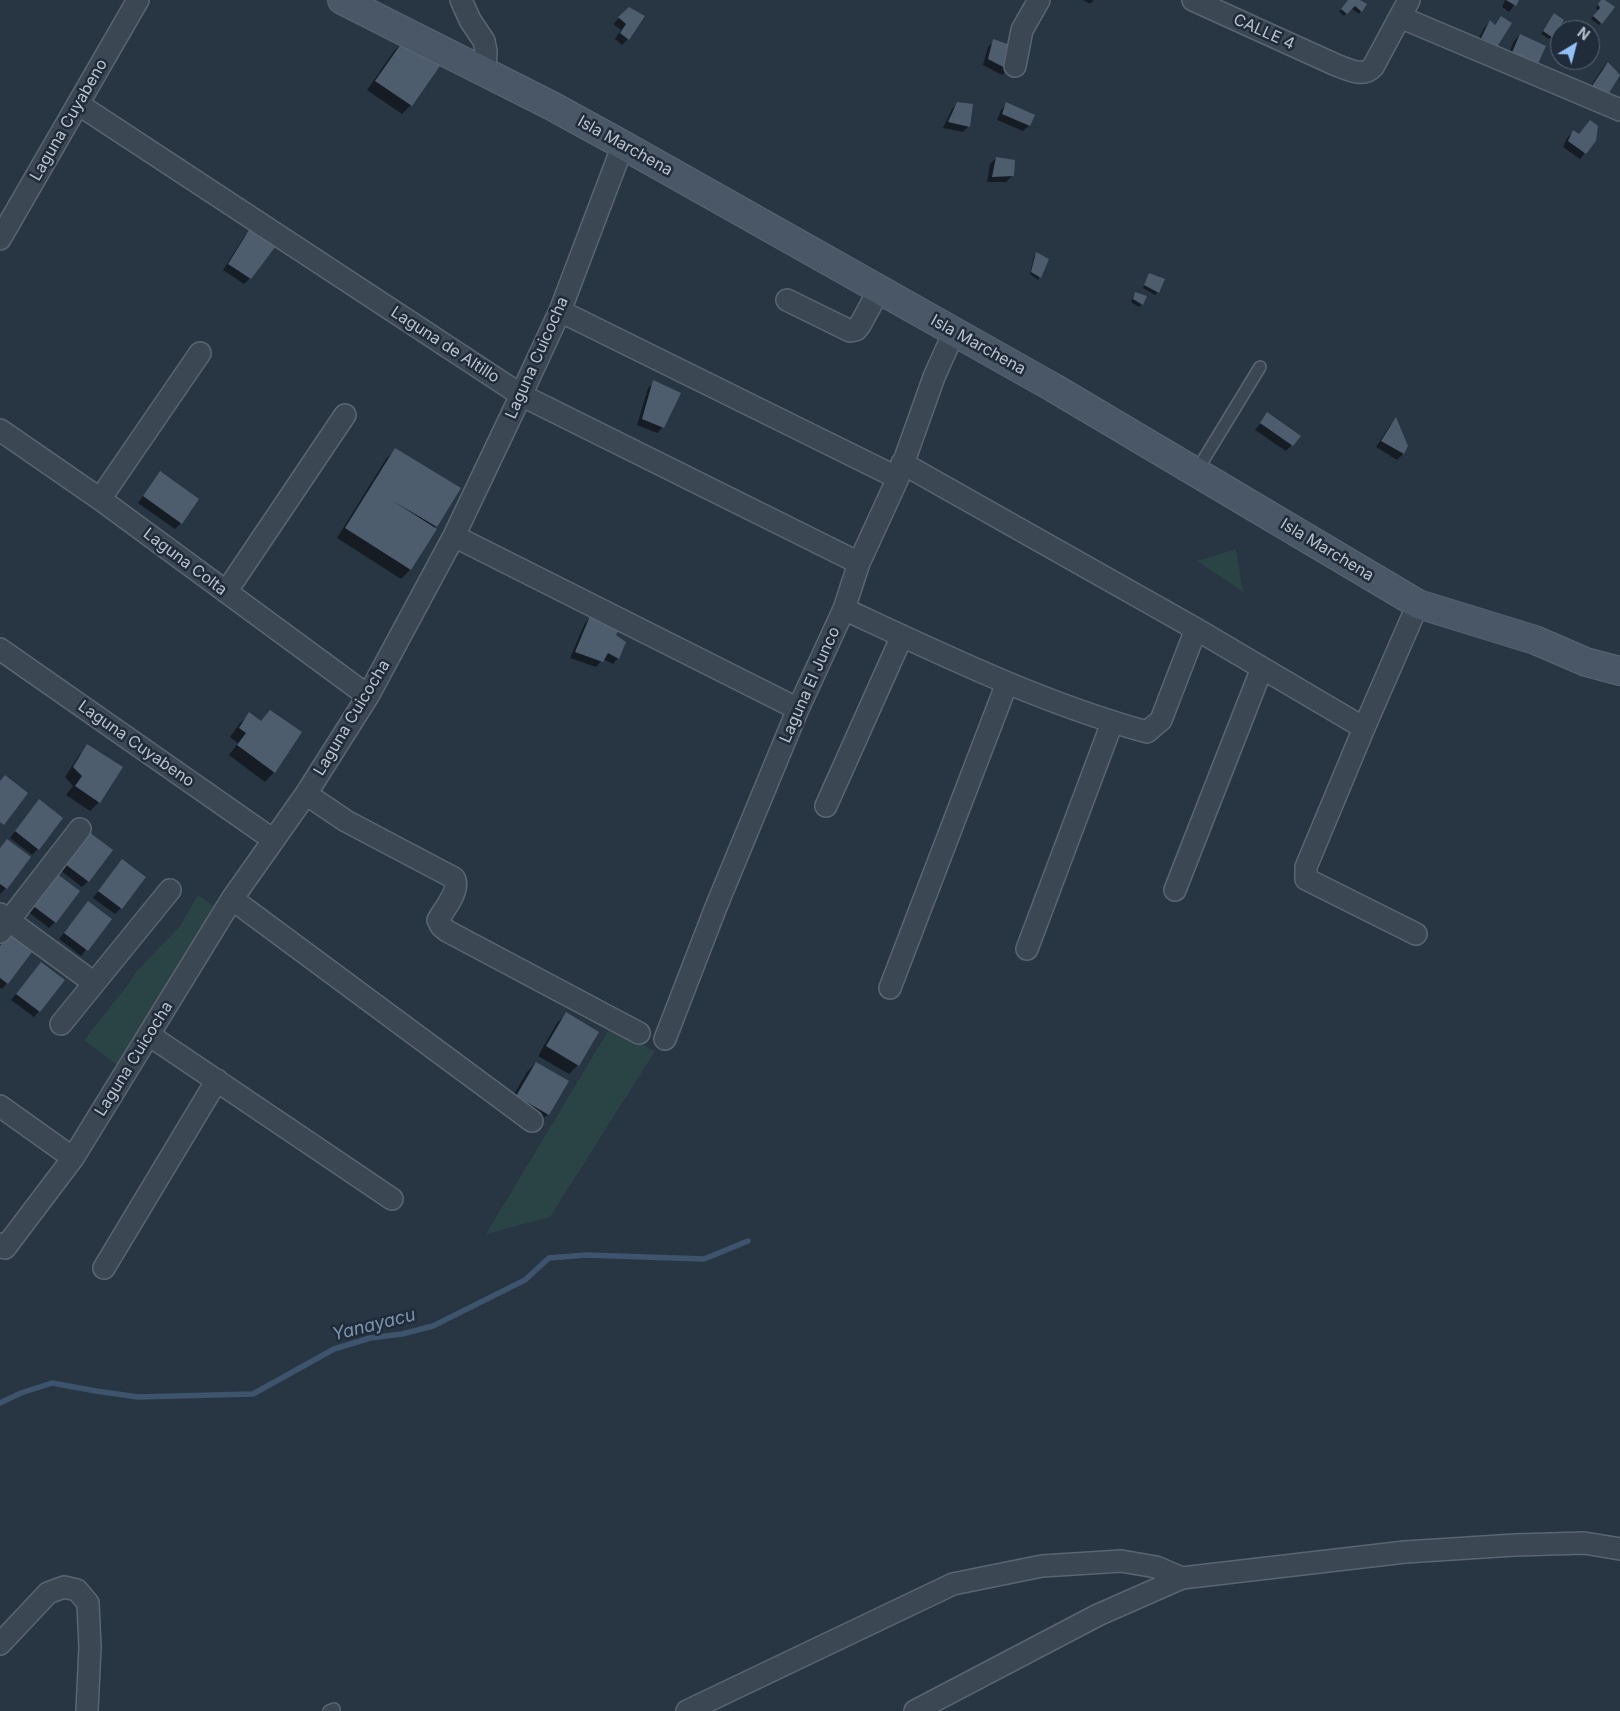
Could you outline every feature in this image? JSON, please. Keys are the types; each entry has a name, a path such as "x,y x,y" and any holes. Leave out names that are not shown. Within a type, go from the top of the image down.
{"street":[{"name":"Laguna Cuyabeno","path":"0,239 138,0"},
{"name":"Isla Marchena","path":"342,0 552,106 623,145 1054,388 1418,604 1535,640 1586,662 1620,671"},
{"path":"461,0 470,20 484,41 486,51 485,73"},
{"path":"1015,66 1022,30 1039,0"},
{"name":"CALLE 4","path":"1193,0 1336,65 1358,72 1371,70 1404,9"},
{"path":"1404,9 1620,110"},
{"name":"Laguna de Altillo","path":"78,104 522,395 859,563"},
{"name":"Laguna Cuicocha","path":"3,1246 73,1158 232,899 272,839 306,794 368,696 454,536 522,395 560,311 623,145"},
{"path":"787,300 850,331 856,330 860,325 879,290"},
{"path":"560,311 900,470 1196,629 1364,728"},
{"name":"Laguna El Junco","path":"665,1038 716,907 798,709 844,609 859,563 900,470 934,377 954,332"},
{"path":"100,499 200,353"},
{"path":"226,592 345,415"},
{"name":"Laguna Colta","path":"0,430 100,499 368,696"},
{"path":"454,536 798,709"},
{"path":"1416,934 1306,879 1306,867 1418,604"},
{"path":"844,609 1007,683 1112,722 1147,732 1161,720 1196,629"},
{"path":"826,806 902,636"},
{"name":"Laguna Cuyabeno","path":"0,649 272,839"},
{"path":"1175,890 1262,668"},
{"path":"890,988 1007,683"},
{"path":"1027,949 1112,722"},
{"path":"306,794 346,821 454,878 456,889 438,920 447,931 639,1033"},
{"path":"80,829 3,922 94,983"},
{"path":"61,1024 170,890"},
{"path":"232,899 532,1121"},
{"path":"149,1035 392,1199"},
{"path":"104,1268 217,1080"},
{"path":"0,1106 73,1158"},
{"path":"915,1711 1098,1615 1182,1578 1405,1552 1584,1543 1620,1549"},
{"path":"687,1711 953,1584 1042,1566 1121,1561 1156,1567 1182,1578"},
{"path":"0,1644 48,1594 64,1587 77,1590 88,1603 90,1647 87,1711"}],"lane":[{"path":"1196,472 1260,367"}],"green space":[{"path":"1236,549 1243,592 1197,561"},
{"path":"198,895 232,918 125,1071 84,1040 137,971 180,926"},
{"path":"610,1028 655,1051 550,1217 486,1234"}],"building":[{"path":"1348,0 1360,0 1367,4 1362,12 1355,6 1347,14 1341,9"},
{"path":"1506,0 1519,0 1516,6"},
{"path":"1601,0 1605,0 1615,7 1602,24 1600,20 1593,16 1600,8 1598,4"},
{"path":"629,7 645,16 629,40 620,33 626,24 618,17"},
{"path":"1554,13 1564,20 1550,20 1550,36 1543,31"},
{"path":"1501,16 1512,23 1497,47 1481,38 1490,20 1495,25"},
{"path":"1520,34 1546,46 1536,68 1510,57"},
{"path":"993,39 1016,47 1009,70 988,59"},
{"path":"403,41 440,66 412,106 375,81"},
{"path":"1608,62 1620,75 1606,98 1590,89"},
{"path":"957,102 973,104 970,127 948,122"},
{"path":"1006,102 1035,115 1030,126 1002,114"},
{"path":"1590,120 1598,126 1596,141 1586,154 1568,141 1573,130 1579,134"},
{"path":"996,157 1015,160 1014,176 992,177"},
{"path":"249,230 276,246 251,279 228,264"},
{"path":"1036,252 1049,259 1041,278 1031,272"},
{"path":"1149,273 1165,279 1159,293 1144,285"},
{"path":"1135,292 1147,296 1143,305 1133,299"},
{"path":"653,380 681,393 664,428 642,419"},
{"path":"1267,412 1301,436 1293,446 1260,423"},
{"path":"1396,417 1408,446 1404,454 1381,441"},
{"path":"395,448 461,488 437,527 393,501 437,529 411,570 345,528"},
{"path":"160,471 199,499 182,524 143,496"},
{"path":"590,616 619,628 616,635 626,642 619,659 608,653 603,662 575,652"},
{"path":"270,710 302,732 275,773 237,745 246,733 239,728 249,712 261,721"},
{"path":"87,744 123,767 100,803 75,786 82,776 73,767"},
{"path":"5,775 28,793 4,825 0,822 0,781"},
{"path":"39,799 63,818 39,850 15,831"},
{"path":"89,832 113,850 89,882 65,864"},
{"path":"7,839 31,857 7,889 0,884 0,848"},
{"path":"122,859 146,877 122,909 98,891"},
{"path":"56,873 80,891 56,923 32,905"},
{"path":"88,901 112,919 88,951 64,933"},
{"path":"9,934 32,952 8,984 0,978 0,946"},
{"path":"41,962 65,980 40,1012 16,994"},
{"path":"566,1012 599,1032 579,1066 546,1046"},
{"path":"536,1062 569,1081 549,1115 516,1096"}],"waterway":[{"name":"Yanayacu","path":"0,1403 21,1393 52,1383 138,1397 253,1394 334,1349 370,1338 402,1334 433,1326 525,1280 549,1258 586,1255 704,1259 748,1241"}]}
